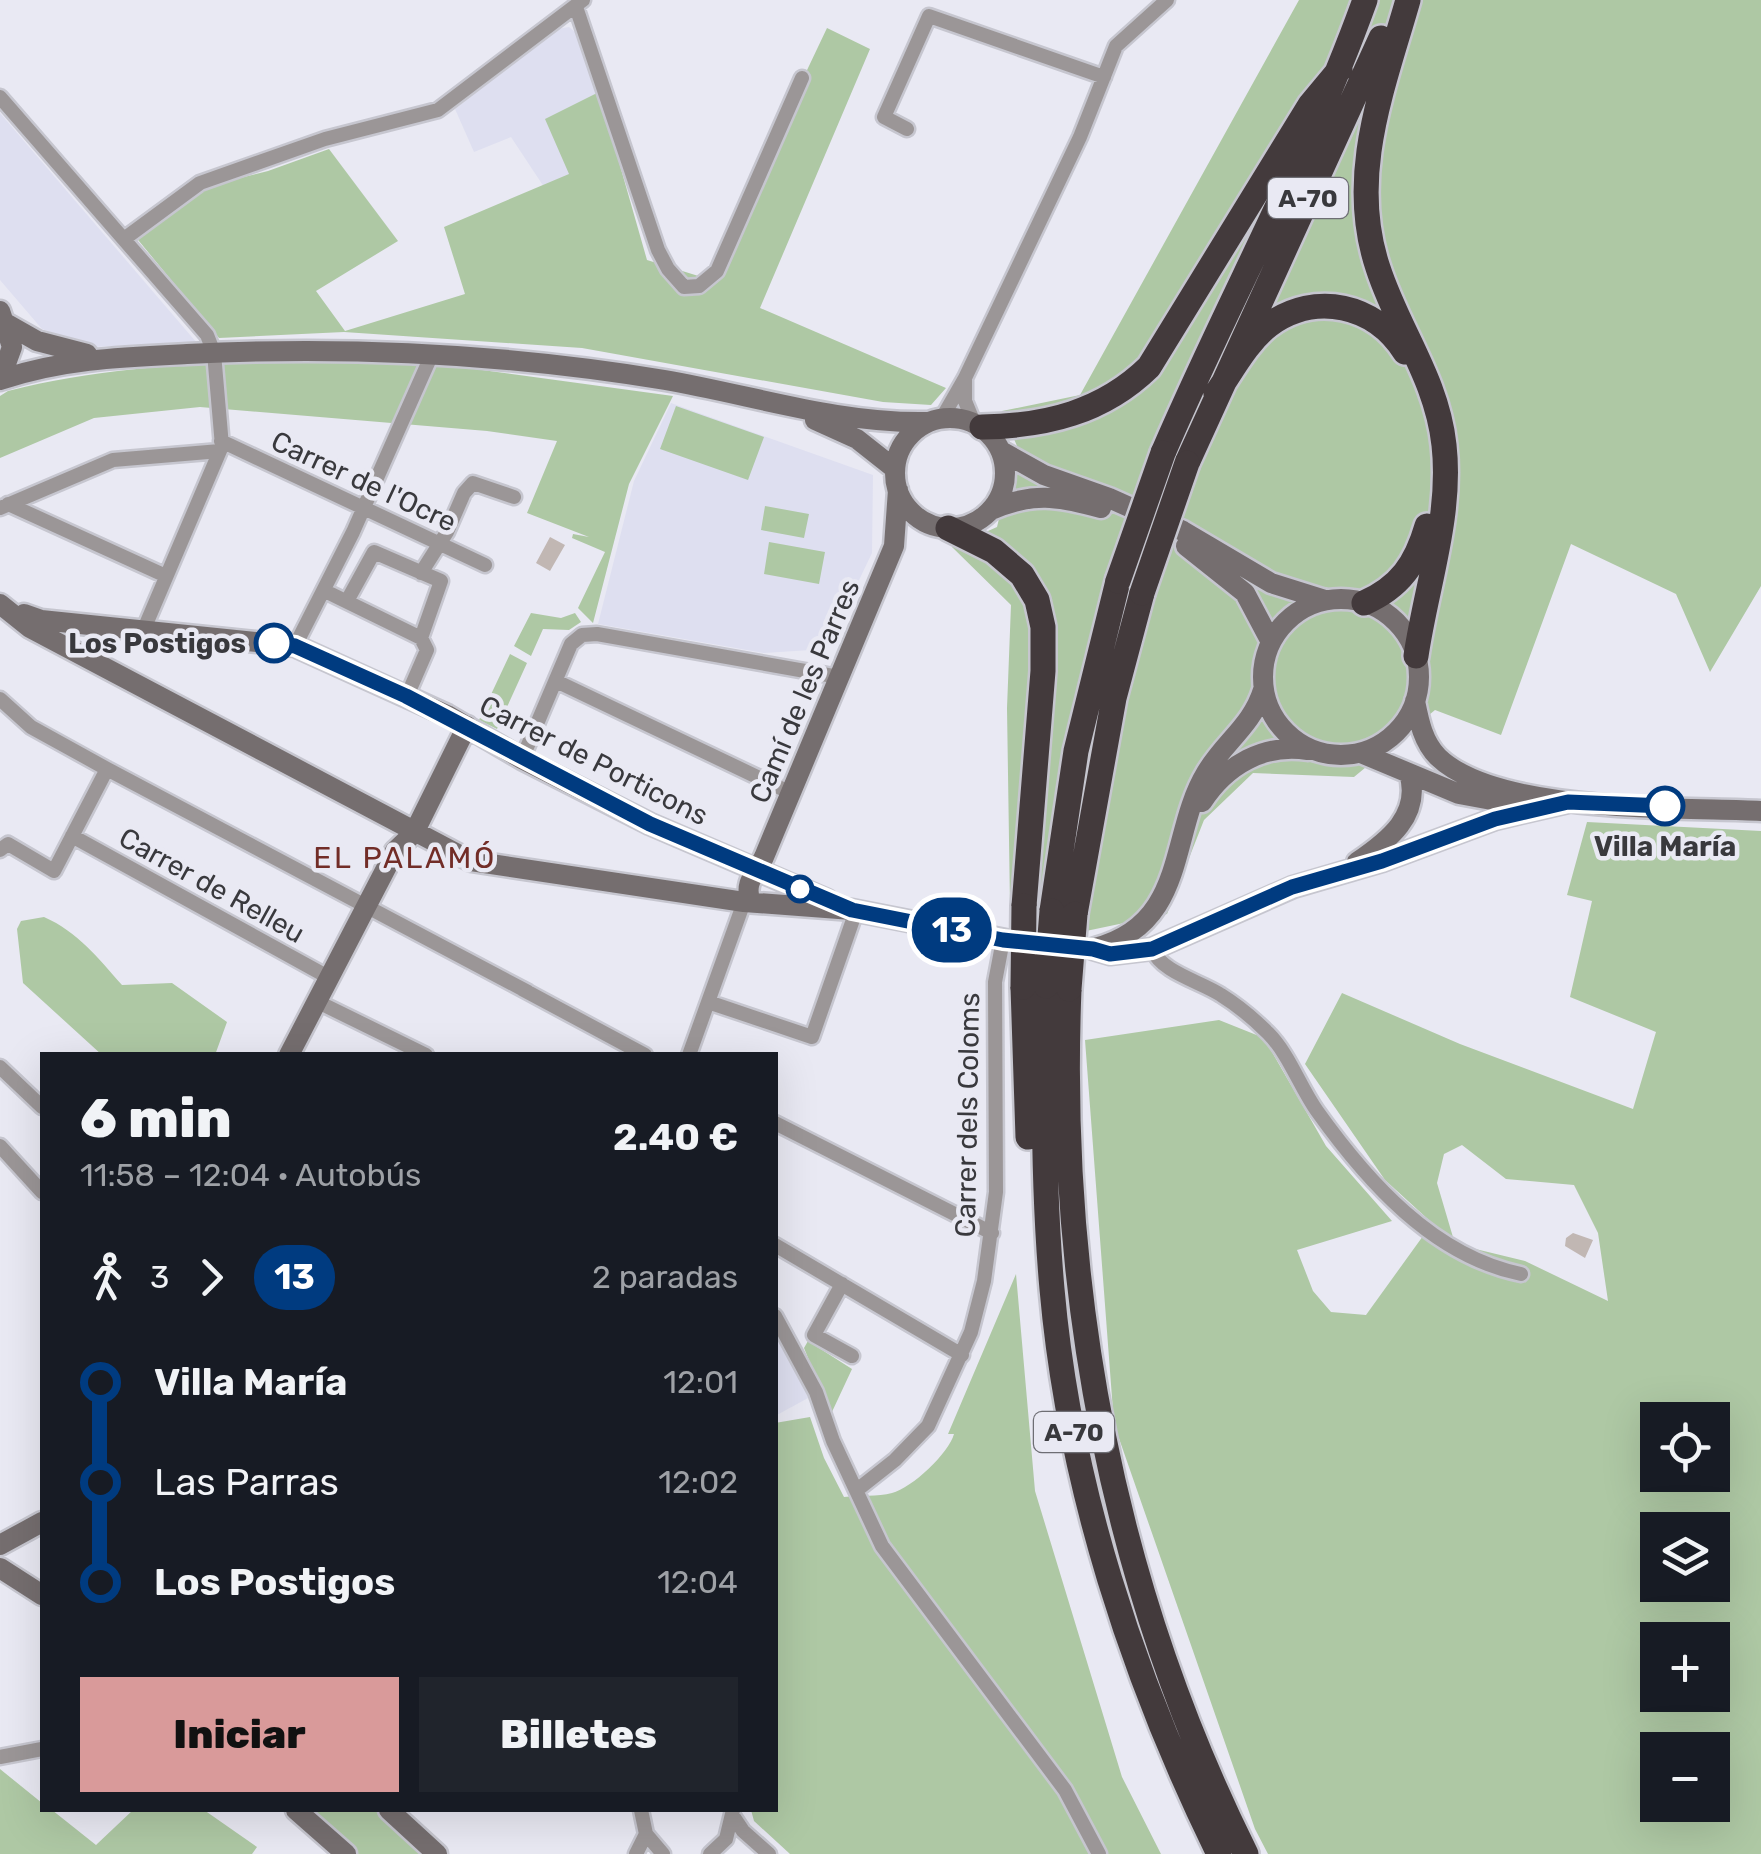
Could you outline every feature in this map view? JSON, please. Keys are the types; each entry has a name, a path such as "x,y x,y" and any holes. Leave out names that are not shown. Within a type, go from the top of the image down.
{"highway":[{"name":"A-70","path":"1219,1854 1133,1648 1111,1582 1074,1430 1051,1287 1043,1135 1046,987 1175,458 1213,338 1309,143 1365,0"},
{"name":"A-70","path":"1063,912 1076,751 1118,581 1175,458 1216,394 1330,155 1394,0"},
{"path":"1408,0 1386,70 1365,165 1368,230 1378,269 1438,403 1444,448 1445,500 1416,656"},
{"path":"978,425 1018,425 1081,412 1128,388 1149,367 1310,106 1340,69"},
{"path":"1216,394 1267,326 1308,307 1350,308 1372,317 1398,342 1419,381 1433,430 1435,482 1424,536 1407,573 1395,586 1364,602"},
{"path":"940,527 994,551 1022,575 1037,600 1043,627 1024,906 1046,987"},
{"name":"A-70","path":"1046,987 1065,1087 1079,1297 1107,1465 1158,1641 1246,1854"}],"street":[{"path":"896,480 905,441 935,420 965,378 1080,137 1116,46 1167,0"},
{"path":"124,238 200,183 325,139 438,110 579,4 658,250 684,287 700,286 717,271 802,78"},
{"path":"907,128 884,117 929,16 1104,77"},
{"path":"0,97 207,335 214,352 221,446 144,629"},
{"path":"4,318 50,346 104,357"},
{"path":"0,380 10,359 4,318"},
{"path":"0,380 48,366 104,357 214,352 432,354 600,370 865,419 978,425"},
{"path":"295,646 364,508 432,354"},
{"path":"965,378 965,401 978,425 1001,450 1044,475 1109,498 1183,532 1271,583 1327,600 1364,602 1397,623 1416,656 1419,679 1415,701 1389,739 1345,756 1289,747 1270,750 1236,765 1207,794 1190,820"},
{"path":"776,403 857,439 896,480 911,512 940,527"},
{"name":"Carrer de l'Ocre","path":"4,506 113,460 221,446 485,565"},
{"path":"991,510 1004,488 1001,450"},
{"name":"Camí de les Parres","path":"755,902 790,793 894,546 896,480"},
{"path":"421,573 437,542 447,532 464,492 473,483 514,497"},
{"path":"894,546 916,527 972,524 991,510 1021,497 1048,497 1117,512 1150,526 1233,580 1255,607 1271,642"},
{"path":"4,506 166,576"},
{"path":"347,602 374,552 441,581 422,638 427,650 406,696"},
{"path":"324,591 422,638"},
{"path":"1312,751 1275,720 1263,689 1262,673 1271,642 1294,614 1327,600"},
{"path":"2,605 30,628 414,833 486,864 755,902 854,910 1010,941"},
{"name":"Carrer de Porticons","path":"2,605 41,620 295,646 406,696 522,759 854,910"},
{"path":"66,646 74,622"},
{"path":"522,759 576,638 597,634 838,677"},
{"path":"558,682 790,793"},
{"path":"1263,689 1244,730 1208,770 1195,794 1174,870 1158,904 1118,940 1093,949 1110,954 1152,949 1259,900 1350,867 1382,861 1495,819 1560,804"},
{"path":"0,699 31,726 106,769 639,1052"},
{"path":"1415,701 1428,743 1439,758 1456,770 1495,786 1560,804"},
{"path":"290,1052 395,851 414,833 466,726"},
{"path":"1361,753 1459,794 1501,804 1761,811"},
{"path":"4,847 54,871 106,769"},
{"path":"1350,867 1393,836 1403,822 1412,798 1409,773"},
{"name":"Carrer de Relleu","path":"72,836 328,978"},
{"path":"690,1052 755,902"},
{"path":"1158,904 1166,922 1186,934"},
{"path":"711,1002 812,1037 854,910"},
{"name":"Carrer dels Coloms","path":"858,1490 928,1426 962,1355 984,1281 992,1232 997,1141 995,982 1010,941"},
{"path":"1152,949 1160,961 1221,995 1270,1035 1316,1110 1373,1182 1412,1220 1491,1268 1521,1274"},
{"path":"316,1001 420,1052"},
{"path":"0,1067 40,1105"},
{"path":"778,1125 992,1232"},
{"path":"0,1146 40,1190"},
{"path":"778,1247 962,1355"},
{"path":"842,1284 814,1336 852,1356"},
{"path":"778,1322 816,1392 832,1441 881,1544 1065,1790 1099,1854"},
{"path":"0,1545 40,1523"},
{"path":"0,1568 40,1594"},
{"path":"0,1756 40,1749"},
{"path":"298,1812 346,1854"},
{"path":"392,1812 437,1854"},
{"path":"642,1812 646,1834 663,1854"},
{"path":"710,1854 726,1839 733,1813"},
{"path":"733,1813 743,1831 769,1854"},
{"path":"636,1854 646,1834"}],"shaded area":[{"path":"569,27 580,36 599,92 570,174 544,187 511,137 474,152 455,109 557,29"},
{"path":"0,113 197,343 91,347 42,329 0,280"},
{"path":"671,403 873,475 872,553 826,649 764,653 598,624 634,481"},
{"path":"778,1339 810,1397 778,1414"}],"green space":[{"path":"1299,0 1761,0 1761,586 1710,672 1676,594 1571,544 1501,735 1435,710 1354,777 1253,773 1204,820 1167,914 1086,931 1010,905 1007,708 1011,605 952,547 997,527 1017,446 1002,411 1080,395"},
{"path":"827,28 870,49 760,308 946,388 931,405 883,402 582,348 344,332 219,338 134,235 200,188 268,171 329,149 398,241 316,291 345,331 465,294 444,227 569,174 545,119 599,92 647,260 708,279"},
{"path":"314,361 460,367 673,396 629,484 593,623 578,608 605,552 572,538 573,534 589,537 527,513 557,441 487,431 200,407 94,418 0,458 0,396 8,391 122,371"},
{"path":"676,406 764,437 748,480 660,449"},
{"path":"765,506 809,514 804,538 761,530"},
{"path":"769,542 825,552 819,584 764,574"},
{"path":"531,613 561,618 575,613 581,622 569,630 543,629 531,656 514,646"},
{"path":"510,654 527,663 497,729 479,720"},
{"path":"1587,822 1761,831 1761,1854 1268,1854 1255,1829 1114,1424 1085,1040 1219,1020 1264,1038 1326,1146 1392,1221 1297,1250 1313,1291 1331,1312 1366,1315 1423,1236 1454,1243 1385,1180 1305,1064 1342,993 1460,1044 1633,1109 1656,1032 1570,997 1592,901 1567,895","holes":["1462,1145 1506,1179 1574,1185 1598,1233 1608,1301 1525,1261 1455,1244 1437,1183 1444,1154"]},
{"path":"44,917 56,923 77,938 122,985 172,983 227,1022 216,1052 99,1052 23,983 17,929 21,921"},
{"path":"1016,1274 1035,1491 1122,1777 1161,1854 790,1854 754,1821 752,1812 778,1812 778,1422 810,1417 824,1458 844,1497 900,1490 937,1460 954,1434 948,1434"},
{"path":"808,1341 852,1369 831,1414 804,1348"},
{"path":"0,1769 40,1801 40,1812 55,1812 96,1845 131,1812 207,1812 257,1847 252,1854 0,1854"},
{"path":"304,1812 380,1812 427,1854 351,1854"}],"building":[{"path":"550,537 565,545 550,571 536,563"},
{"path":"1573,1233 1593,1240 1585,1258 1565,1246 1566,1238"}],"bus line":[{"name":"13","path":"274,643 295,646 406,696 650,824 754,871 766,870 776,880 852,910 1003,940 1110,954 1152,949 1292,887 1350,867 1382,861 1495,819 1568,802 1665,806"}],"place":[{"name":"Los Postigos","path":"274,643"},
{"name":"Villa María","path":"1665,806"}],"district":[{"name":"EL PALAMÓ","path":"405,858"}]}
